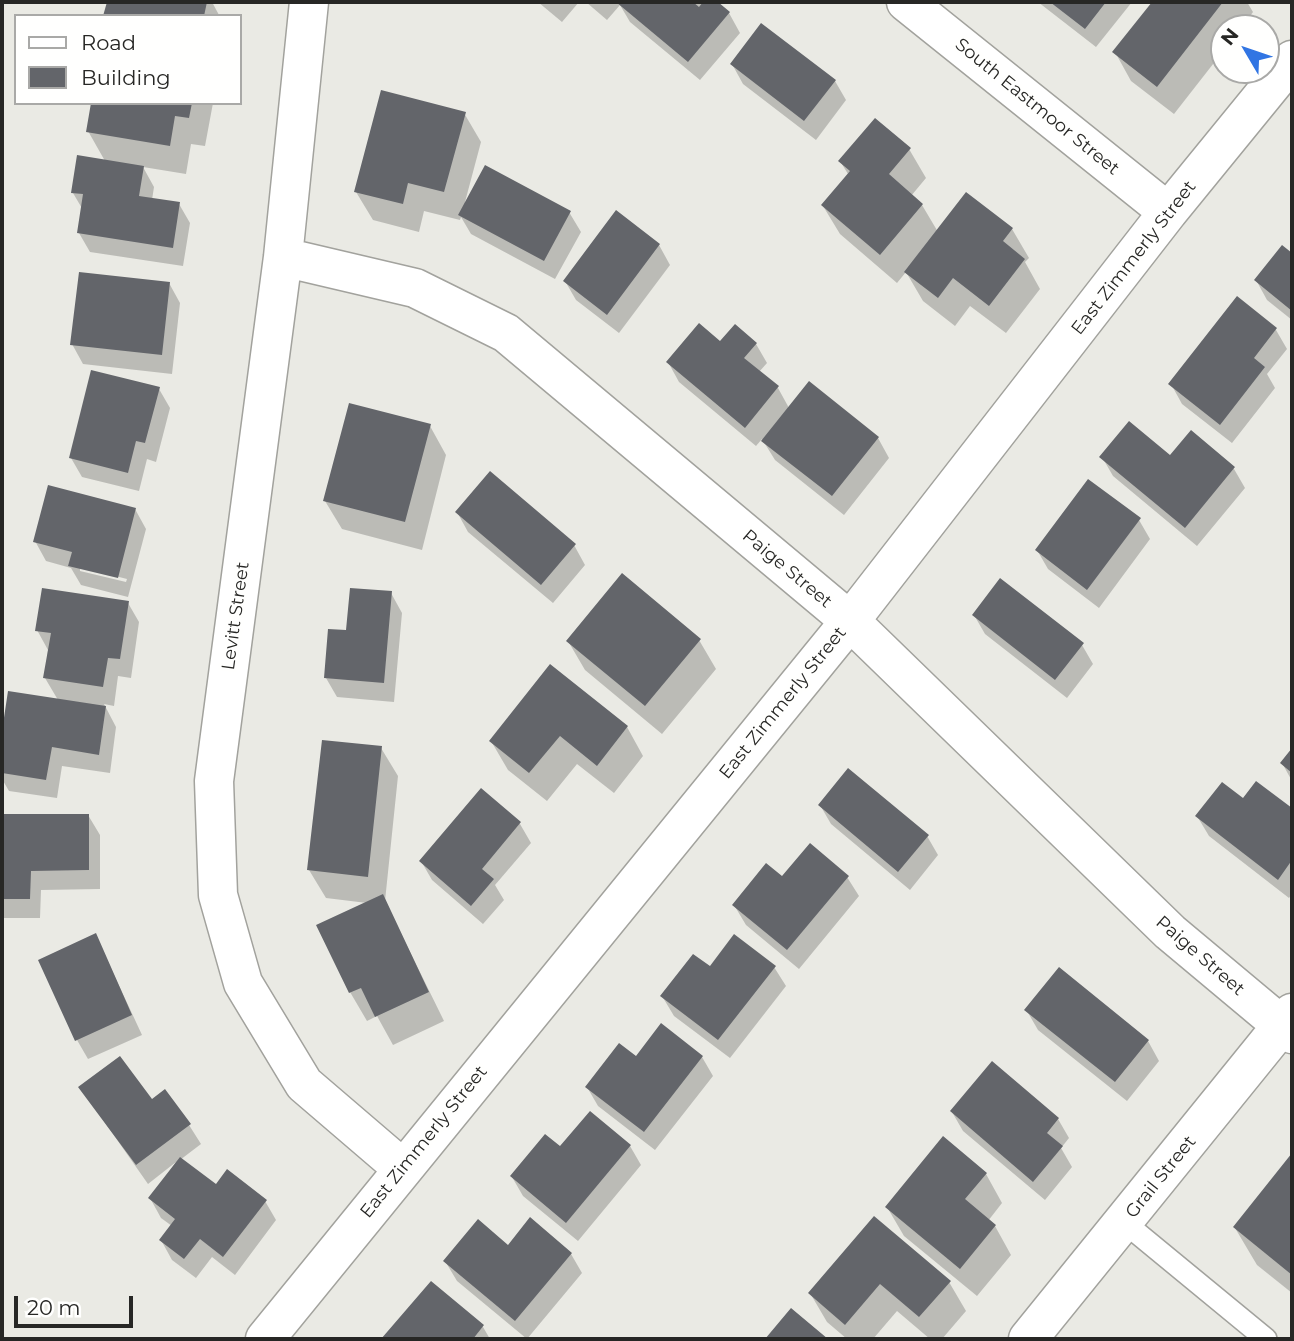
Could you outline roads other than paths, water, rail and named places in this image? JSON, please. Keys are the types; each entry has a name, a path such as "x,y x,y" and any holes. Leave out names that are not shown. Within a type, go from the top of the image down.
{"street":[{"name":"Levitt Street","path":"309,2 284,257 214,781 218,895 243,983 304,1084 402,1168"},
{"name":"South Eastmoor Street","path":"906,2 1168,212"},
{"name":"East Zimmerly Street","path":"265,1339 850,621 1168,212 1292,60"},
{"name":"Paige Street","path":"284,257 415,288 506,333 850,621 1170,932 1289,1024"},
{"name":"Grail Street","path":"1028,1339 1289,1024"}],"lane":[{"path":"1125,1223 1266,1339"}]}
